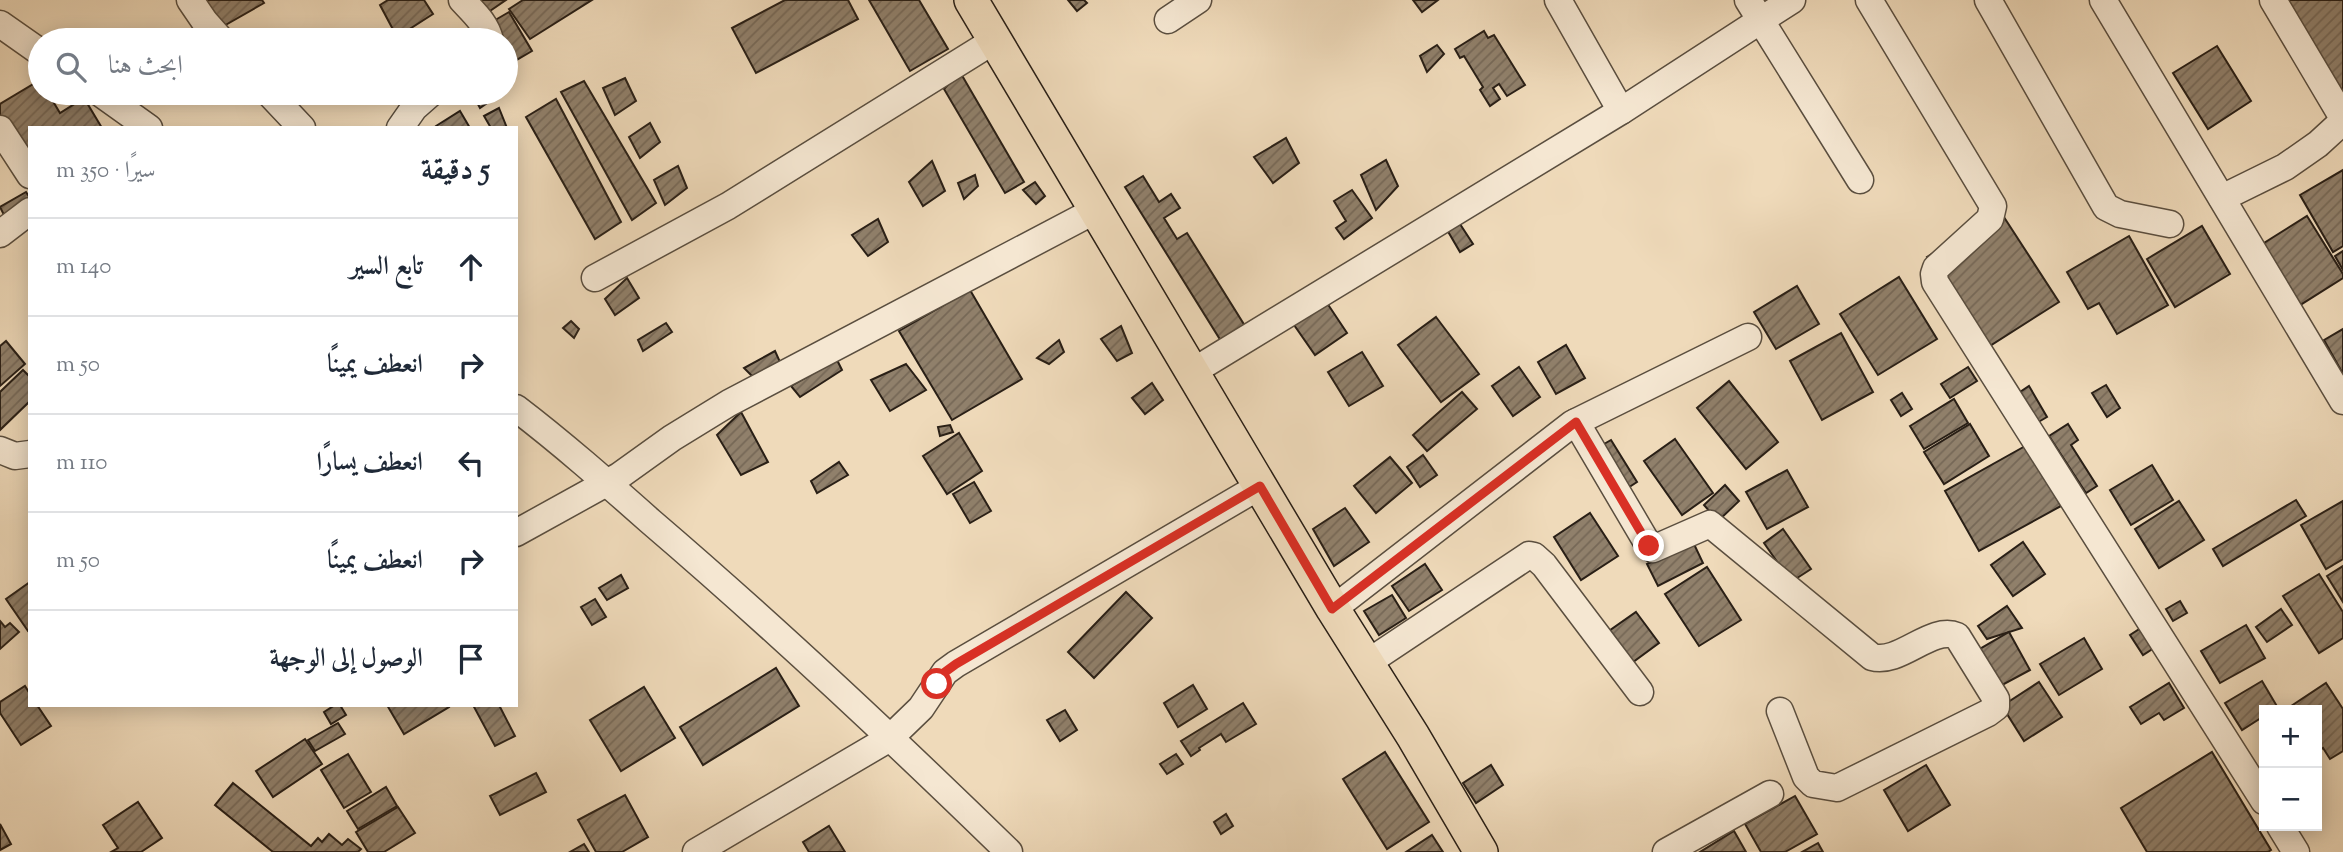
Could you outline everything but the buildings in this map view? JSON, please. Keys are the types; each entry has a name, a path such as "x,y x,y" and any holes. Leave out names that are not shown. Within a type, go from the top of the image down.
{"main road":[{"path":"971,0 1332,609 1481,852"}],"street":[{"path":"190,0 210,28"},
{"path":"461,0 487,28"},
{"path":"1168,20 1198,0"},
{"path":"1558,0 1621,111"},
{"path":"1192,372 1621,111 1754,10 1792,0"},
{"path":"1869,0 1993,206 1990,219 1936,268 1936,282 2259,793"},
{"path":"1988,0 2106,207 2120,214 2170,224"},
{"path":"2104,0 2343,401"},
{"path":"2222,198 2285,167 2318,144 2343,119 2273,0"},
{"path":"1754,10 1860,180"},
{"path":"0,24 28,44"},
{"path":"595,278 728,206 995,40"},
{"path":"117,105 146,126"},
{"path":"280,105 300,126"},
{"path":"401,126 417,105"},
{"path":"0,129 28,173"},
{"path":"518,532 607,483 679,433 729,403 1096,210"},
{"path":"0,234 28,213"},
{"path":"1332,609 1576,422 1748,337"},
{"path":"518,410 559,441 741,598 1009,852"},
{"path":"1576,422 1653,550 1710,524 1872,657 1888,657 1946,633 1957,636 1996,699 1996,707 1988,713 1837,788 1814,784 1806,777 1780,711"},
{"path":"0,450 15,456 28,454"},
{"path":"696,852 890,738 922,708 945,672 956,664 1260,486"},
{"path":"1367,663 1528,555 1534,556 1544,565 1640,692"},
{"path":"1667,852 1770,794"},
{"path":"2283,831 2296,852"}],"route":[{"path":"937,684 945,672 956,664 1260,486 1332,609 1576,422 1649,546"}]}
